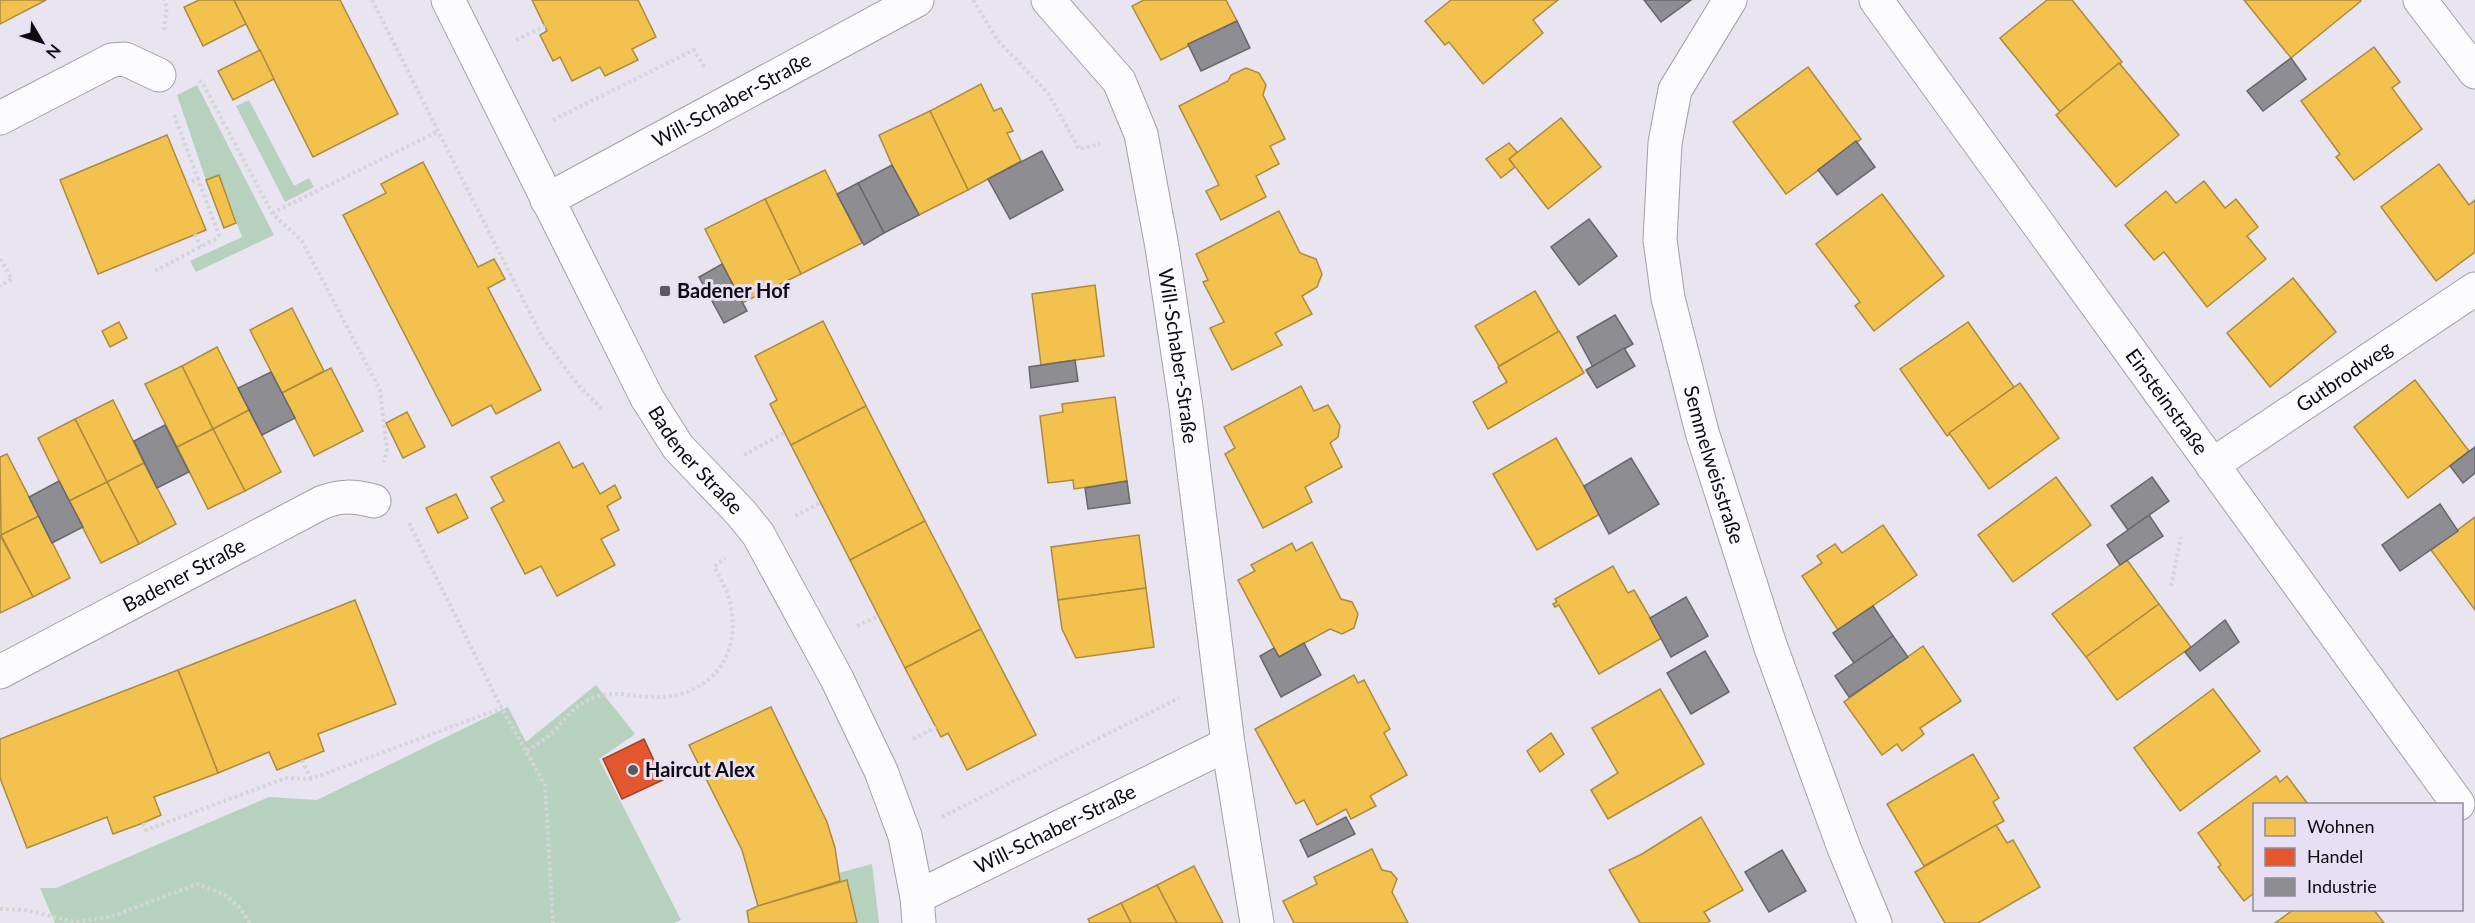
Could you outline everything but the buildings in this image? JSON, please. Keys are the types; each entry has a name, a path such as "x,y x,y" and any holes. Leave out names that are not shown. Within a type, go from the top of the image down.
{"street":[{"name":"Badener Straße","path":"448,0 647,398 678,447 758,534 837,679 881,771 905,836 918,910"},
{"name":"Will-Schaber-Straße","path":"547,201 916,0"},
{"name":"Will-Schaber-Straße","path":"1048,0 1119,81 1141,134 1162,247 1183,384 1228,744 1257,923"},
{"name":"Semmelweisstraße","path":"1730,0 1675,90 1665,143 1660,240 1668,298 1702,432 1770,645 1844,848 1875,923"},
{"name":"Einsteinstraße","path":"1876,0 2457,803"},
{"path":"2420,0 2475,72"},
{"path":"0,118 112,60 125,59 159,75"},
{"name":"Gutbrodweg","path":"2212,465 2475,289"},
{"name":"Badener Straße","path":"0,672 321,503 335,497 346,496 374,501"},
{"name":"Will-Schaber-Straße","path":"918,910 1228,744"},
{"path":"2463,810 2475,828"}],"path":[{"path":"155,271 219,235 159,75 166,7 164,0"},
{"path":"372,0 542,337 578,385 610,417"},
{"path":"974,0 998,41 1048,93 1079,149 1141,134"},
{"path":"518,138 694,50 726,104"},
{"path":"159,75 202,82 272,213 302,241 380,390 387,449 374,501 394,510 411,524 502,708 545,785 553,923"},
{"path":"272,213 439,131"},
{"path":"187,183 198,179"},
{"path":"195,234 201,247"},
{"path":"0,259 12,279 0,286"},
{"path":"527,751 555,730 570,711 601,695 661,697 682,694 698,687 714,675 726,660 731,645 733,620 728,595 714,567 758,534"},
{"path":"2171,586 2181,537"},
{"path":"905,836 1220,677"},
{"path":"143,823 146,830 286,778 311,779 502,708"},
{"path":"302,760 311,779"},
{"path":"0,909 26,910 74,922 110,917 197,884 224,894 240,908 250,923"},
{"path":"47,915 50,923"}],"green space":[{"path":"197,85 274,235 196,272 190,261 242,237 219,175 206,180 177,95"},
{"path":"249,100 294,186 309,178 314,187 285,202 236,106"},
{"path":"596,685 635,734 599,759 681,920 674,923 55,923 40,888 56,888 269,797 317,800 508,707 526,742"},
{"path":"872,864 879,923 857,923 847,881 840,881 839,873"}],"place":[{"name":"Badener Hof","path":"665,291"},
{"name":"Haircut Alex","path":"633,770"}]}
